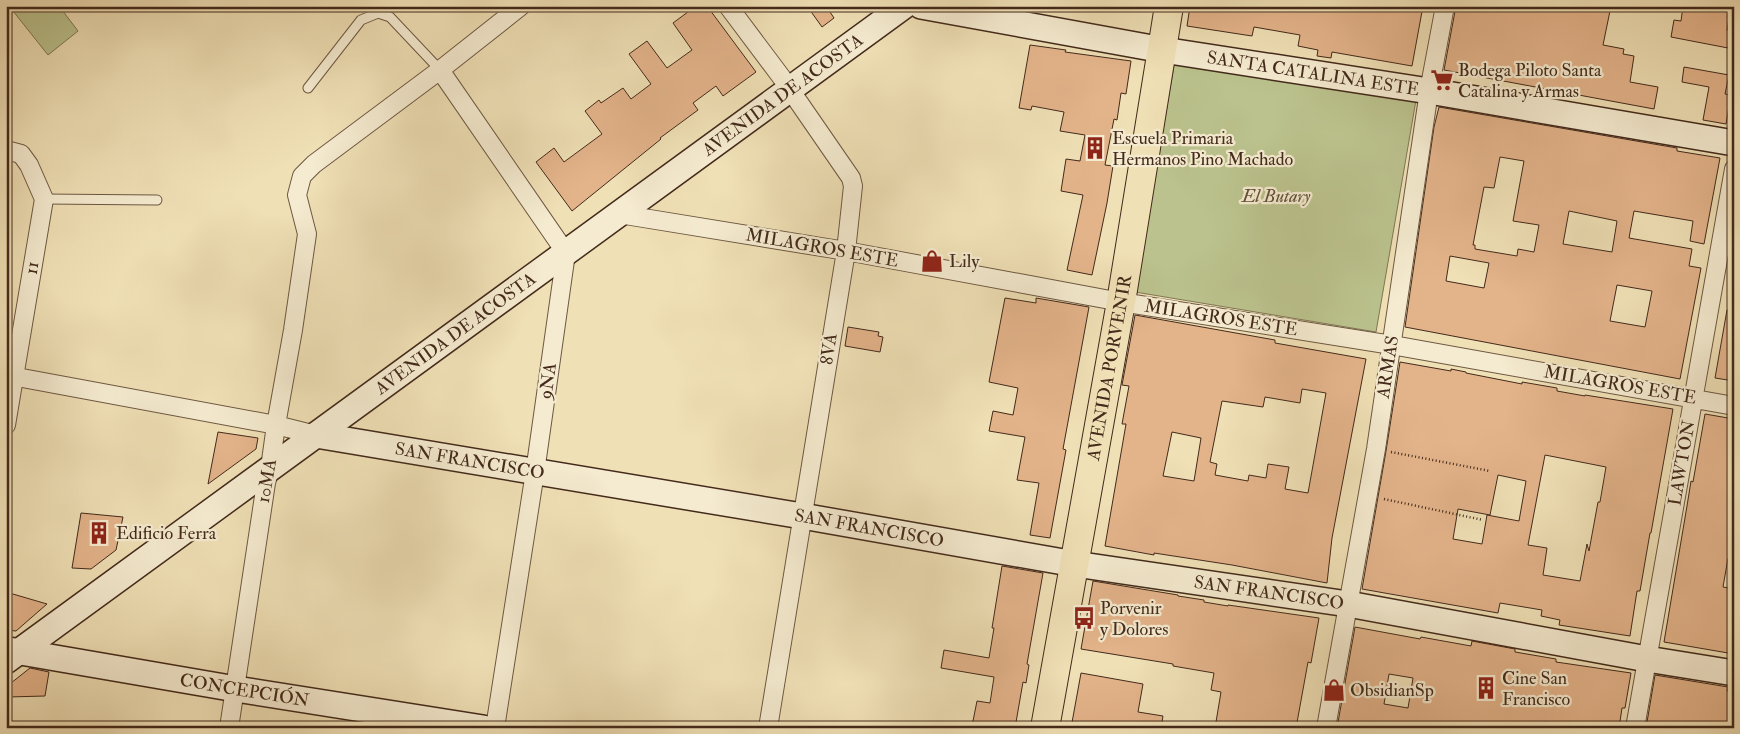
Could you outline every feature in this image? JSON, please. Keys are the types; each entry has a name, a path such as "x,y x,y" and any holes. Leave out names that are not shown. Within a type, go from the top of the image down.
{"main road":[{"name":"AVENIDA PORVENIR","path":"1045,728 1121,302 1169,6"}],"street":[{"path":"521,6 440,70 566,253"},
{"name":"8VA","path":"728,6 790,90 851,178 853,186 846,251 768,728"},
{"name":"AVENIDA DE ACOSTA","path":"10,654 316,435 904,6"},
{"name":"SANTA CATALINA ESTE","path":"922,6 1162,50 1429,91 1734,143"},
{"name":"ARMAS","path":"1326,728 1376,450 1429,91 1444,6"},
{"name":"10MA","path":"229,728 266,483 293,330 307,234 297,195 302,176 314,164 440,70"},
{"path":"6,150 21,154 29,164 44,199"},
{"name":"LAWTON","path":"1635,728 1734,169"},
{"name":"11","path":"6,425 10,375 44,199"},
{"name":"MILAGROS ESTE","path":"619,214 846,251 1121,302 1392,346 1734,406"},
{"name":"9NA","path":"495,728 535,472 566,253"},
{"name":"SAN FRANCISCO","path":"10,375 276,425 316,435 802,516 1075,564 1348,604 1647,659 1734,673"},
{"name":"CONCEPCIÓN","path":"10,654 483,728"}],"lane":[{"path":"308,88 361,20 378,13 390,18 440,70"},
{"path":"44,199 157,200"}],"path":[{"path":"1376,450 1490,471"},
{"path":"1368,496 1483,520"}],"green space":[{"path":"9,6 59,6 78,31 48,55"},
{"name":"El Butary","path":"1175,60 1416,100 1376,332 1135,292"}],"building":[{"path":"696,6 707,6 756,72 723,96 716,86 693,103 698,110 660,138 572,211 536,162 554,148 564,162 602,134 585,111 599,100 601,103 623,88 631,99 651,84 629,54 647,41 667,68 692,50 673,23"},
{"path":"807,6 826,6 834,18 822,27"},
{"path":"1190,6 1423,6 1412,66 1332,52 1331,58 1317,56 1318,50 1298,46 1300,35 1254,27 1252,36 1187,26"},
{"path":"1456,6 1611,6 1603,45 1624,49 1623,54 1634,56 1630,82 1658,87 1654,109 1444,70"},
{"path":"1683,6 1697,6 1730,12 1727,30 1731,30 1728,48 1671,37 1674,20 1681,21"},
{"path":"1030,45 1131,61 1126,94 1121,93 1117,120 1114,119 1105,165 1113,166 1092,275 1067,270 1083,195 1061,191 1066,159 1080,161 1085,135 1060,131 1064,112 1032,106 1031,110 1019,108"},
{"path":"1684,67 1729,75 1725,94 1731,95 1726,124 1703,120 1709,87 1682,82"},
{"path":"1439,107 1677,148 1677,151 1720,158 1704,244 1690,241 1693,221 1634,211 1629,238 1692,249 1689,266 1701,268 1680,379 1405,327 1434,127","holes":["1500,157 1524,161 1513,221 1539,225 1534,252 1518,249 1517,256 1475,249 1475,245 1473,245 1484,187 1494,188","1569,211 1617,221 1612,252 1563,244","1450,256 1489,263 1484,288 1446,281","1617,285 1652,291 1645,327 1610,321"]},
{"path":"1005,298 1036,303 1036,298 1089,307 1063,449 1066,450 1050,538 1030,535 1039,483 1017,480 1025,437 989,431 993,411 1013,415 1018,388 989,382"},
{"path":"1727,310 1734,311 1734,381 1715,378"},
{"path":"1135,315 1275,340 1275,343 1366,359 1332,538 1327,583 1232,565 1154,553 1154,555 1105,546 1126,424 1122,424 1129,386 1122,385","holes":["1302,389 1326,393 1308,493 1285,489 1289,467 1268,464 1266,478 1249,475 1248,481 1215,475 1217,464 1210,462 1222,401 1263,407 1265,397 1300,403","1172,432 1201,438 1194,481 1163,476"]},
{"path":"848,327 879,332 878,336 883,337 880,352 845,346"},
{"path":"1400,362 1451,371 1451,369 1522,384 1522,382 1557,388 1557,391 1585,396 1673,409 1630,636 1559,625 1560,620 1541,616 1542,610 1500,603 1498,613 1362,589","holes":["1545,455 1606,467 1589,551 1587,544 1580,581 1543,575 1547,548 1528,545","1498,475 1526,481 1519,521 1487,515 1482,544 1453,539 1458,509 1490,515"]},
{"path":"1705,414 1734,419 1734,559 1728,558 1723,587 1734,589 1734,654 1664,642 1691,481 1693,482"},
{"path":"218,432 258,438 256,449 208,484"},
{"name":"Edificio Ferra","path":"81,513 123,517 116,550 91,569 72,568"},
{"path":"1002,566 1043,573 1027,664 1029,665 1026,683 1023,682 1015,728 980,728 972,726 977,701 990,703 994,677 941,668 944,650 989,658"},
{"path":"1093,581 1178,595 1228,606 1319,618 1311,663 1308,662 1296,728 1215,728 1221,692 1211,690 1214,673 1173,666 1173,664 1081,649"},
{"path":"6,592 47,604 16,631 6,630"},
{"path":"1355,627 1471,646 1472,641 1515,649 1515,652 1556,659 1556,662 1631,673 1625,708 1622,708 1619,728 1581,728 1545,722 1544,728 1337,728","holes":["1389,674 1413,678 1408,708 1384,704"]},
{"path":"30,668 49,672 45,696 8,697 6,687"},
{"path":"1081,673 1143,684 1138,712 1163,716 1161,728 1071,728"},
{"path":"1655,675 1728,687 1727,691 1734,692 1734,728 1646,728"}],"place":[{"name":"Bodega Piloto Santa Catalina y Armas","path":"1442,80"},
{"name":"Escuela Primaria Hermanos Pino Machado","path":"1095,148"},
{"name":"Lily","path":"932,261"},
{"name":"Edificio Ferra","path":"99,533"},
{"name":"Porvenir y Dolores","path":"1084,618"},
{"name":"Cine San Francisco","path":"1486,688"},
{"name":"ObsidianSp","path":"1334,690"}]}
